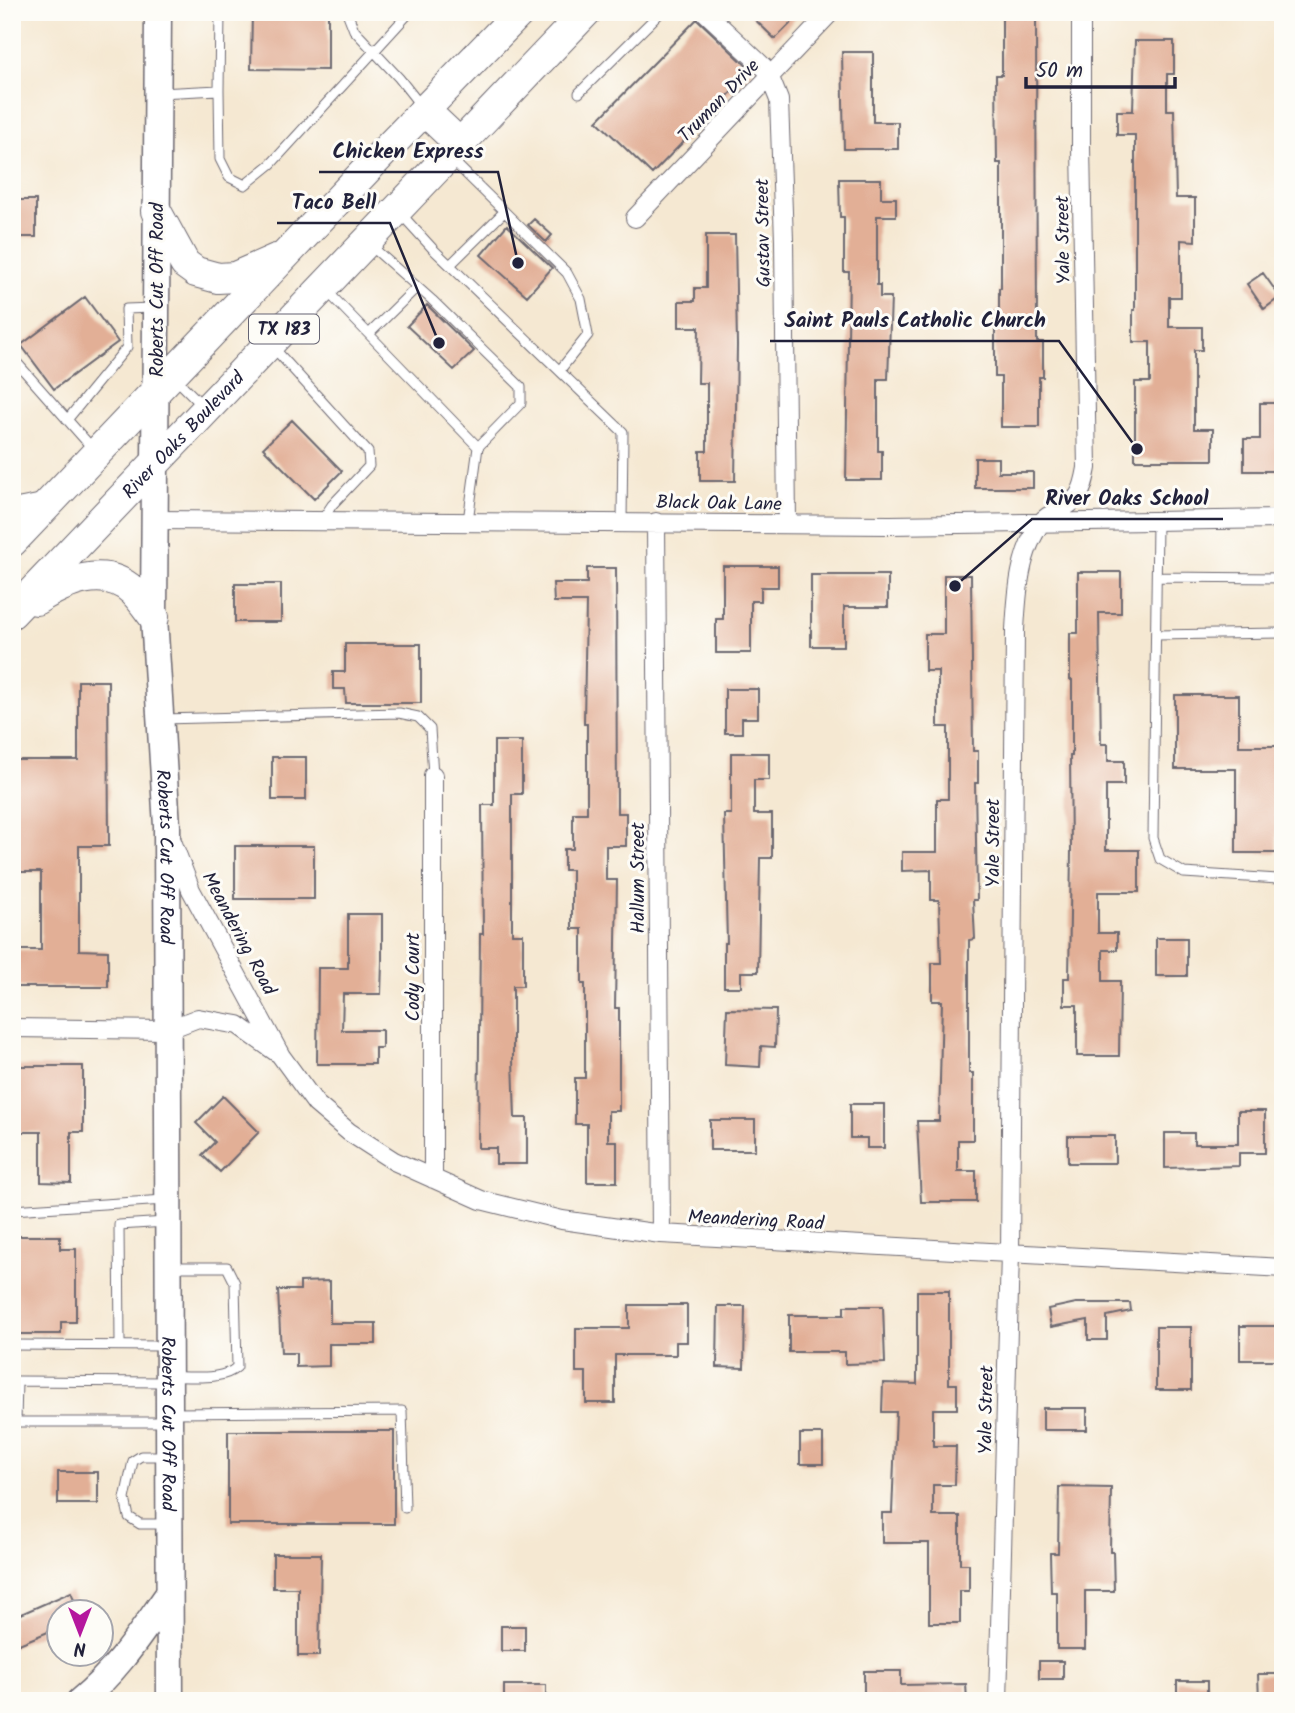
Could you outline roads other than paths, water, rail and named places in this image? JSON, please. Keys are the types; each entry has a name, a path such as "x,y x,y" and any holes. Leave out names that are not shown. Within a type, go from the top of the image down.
{"main road":[{"name":"TX 183","path":"12,542 520,12"},
{"name":"River Oaks Boulevard","path":"12,614 586,12"},
{"path":"424,110 455,150"},
{"path":"156,211 185,264 196,272 218,278 235,277 286,256"},
{"path":"12,614 60,585 89,577 113,580 131,590 155,617"}],"street":[{"name":"Roberts Cut Off Road","path":"158,12 157,308 164,384 154,464 154,520 155,617 167,826 166,1211 170,1701"},
{"name":"Gustav Street","path":"705,12 767,70 779,100 784,240 787,523"},
{"name":"Truman Drive","path":"635,218 831,12"},
{"name":"Yale Street","path":"998,1701 1010,1253 1015,631 1017,593 1028,547 1044,519 1076,501 1083,491 1087,468 1081,12"},
{"path":"12,509 51,501"},
{"name":"Black Oak Lane","path":"154,520 1041,523 1283,519"},
{"name":"Hallum Street","path":"656,522 661,1234"},
{"name":"Cody Court","path":"433,775 433,1180"},
{"name":"Meandering Road","path":"167,826 191,890 281,1056 316,1104 349,1132 394,1161 481,1200 562,1220 661,1234 1283,1268"},
{"name":"Meandering Road","path":"167,1030 198,1018 238,1025 281,1056"},
{"path":"12,1028 167,1030"},
{"path":"80,1701 98,1686 127,1654 168,1595"}],"lane":[{"path":"220,12 219,159 229,177 245,185 271,164 410,12"},
{"path":"346,12 354,30 399,78 424,110"},
{"path":"579,93 662,12"},
{"path":"158,93 219,90"},
{"path":"455,150 505,212 567,273 581,299 588,335 560,370"},
{"path":"398,211 622,432 622,522"},
{"path":"450,265 505,212"},
{"path":"367,242 521,387 521,403 478,447 468,521"},
{"path":"323,287 478,447"},
{"path":"369,334 417,287"},
{"path":"67,420 127,347 126,309 157,308"},
{"path":"270,343 368,452 369,466 332,505 322,520"},
{"path":"12,364 18,363 97,455"},
{"path":"164,384 208,411"},
{"path":"1157,521 1153,838 1160,859 1184,873 1278,878 1283,876"},
{"path":"1157,577 1283,578"},
{"path":"1156,635 1283,633"},
{"path":"161,719 399,713 418,717 430,729 433,775"},
{"path":"12,1210 166,1211"},
{"path":"120,1344 119,1225 166,1211"},
{"path":"167,1267 227,1267 235,1283 237,1367 231,1373 167,1380 17,1381 16,1422 402,1411 405,1508"},
{"path":"12,1345 167,1346"},
{"path":"167,1456 141,1456 133,1461 125,1499 129,1517 140,1524 168,1524"}],"place":[{"name":"Chicken Express","path":"518,263"},
{"name":"Taco Bell","path":"439,343"},
{"name":"Saint Pauls Catholic Church","path":"1137,449"},
{"name":"River Oaks School","path":"955,586"}]}
